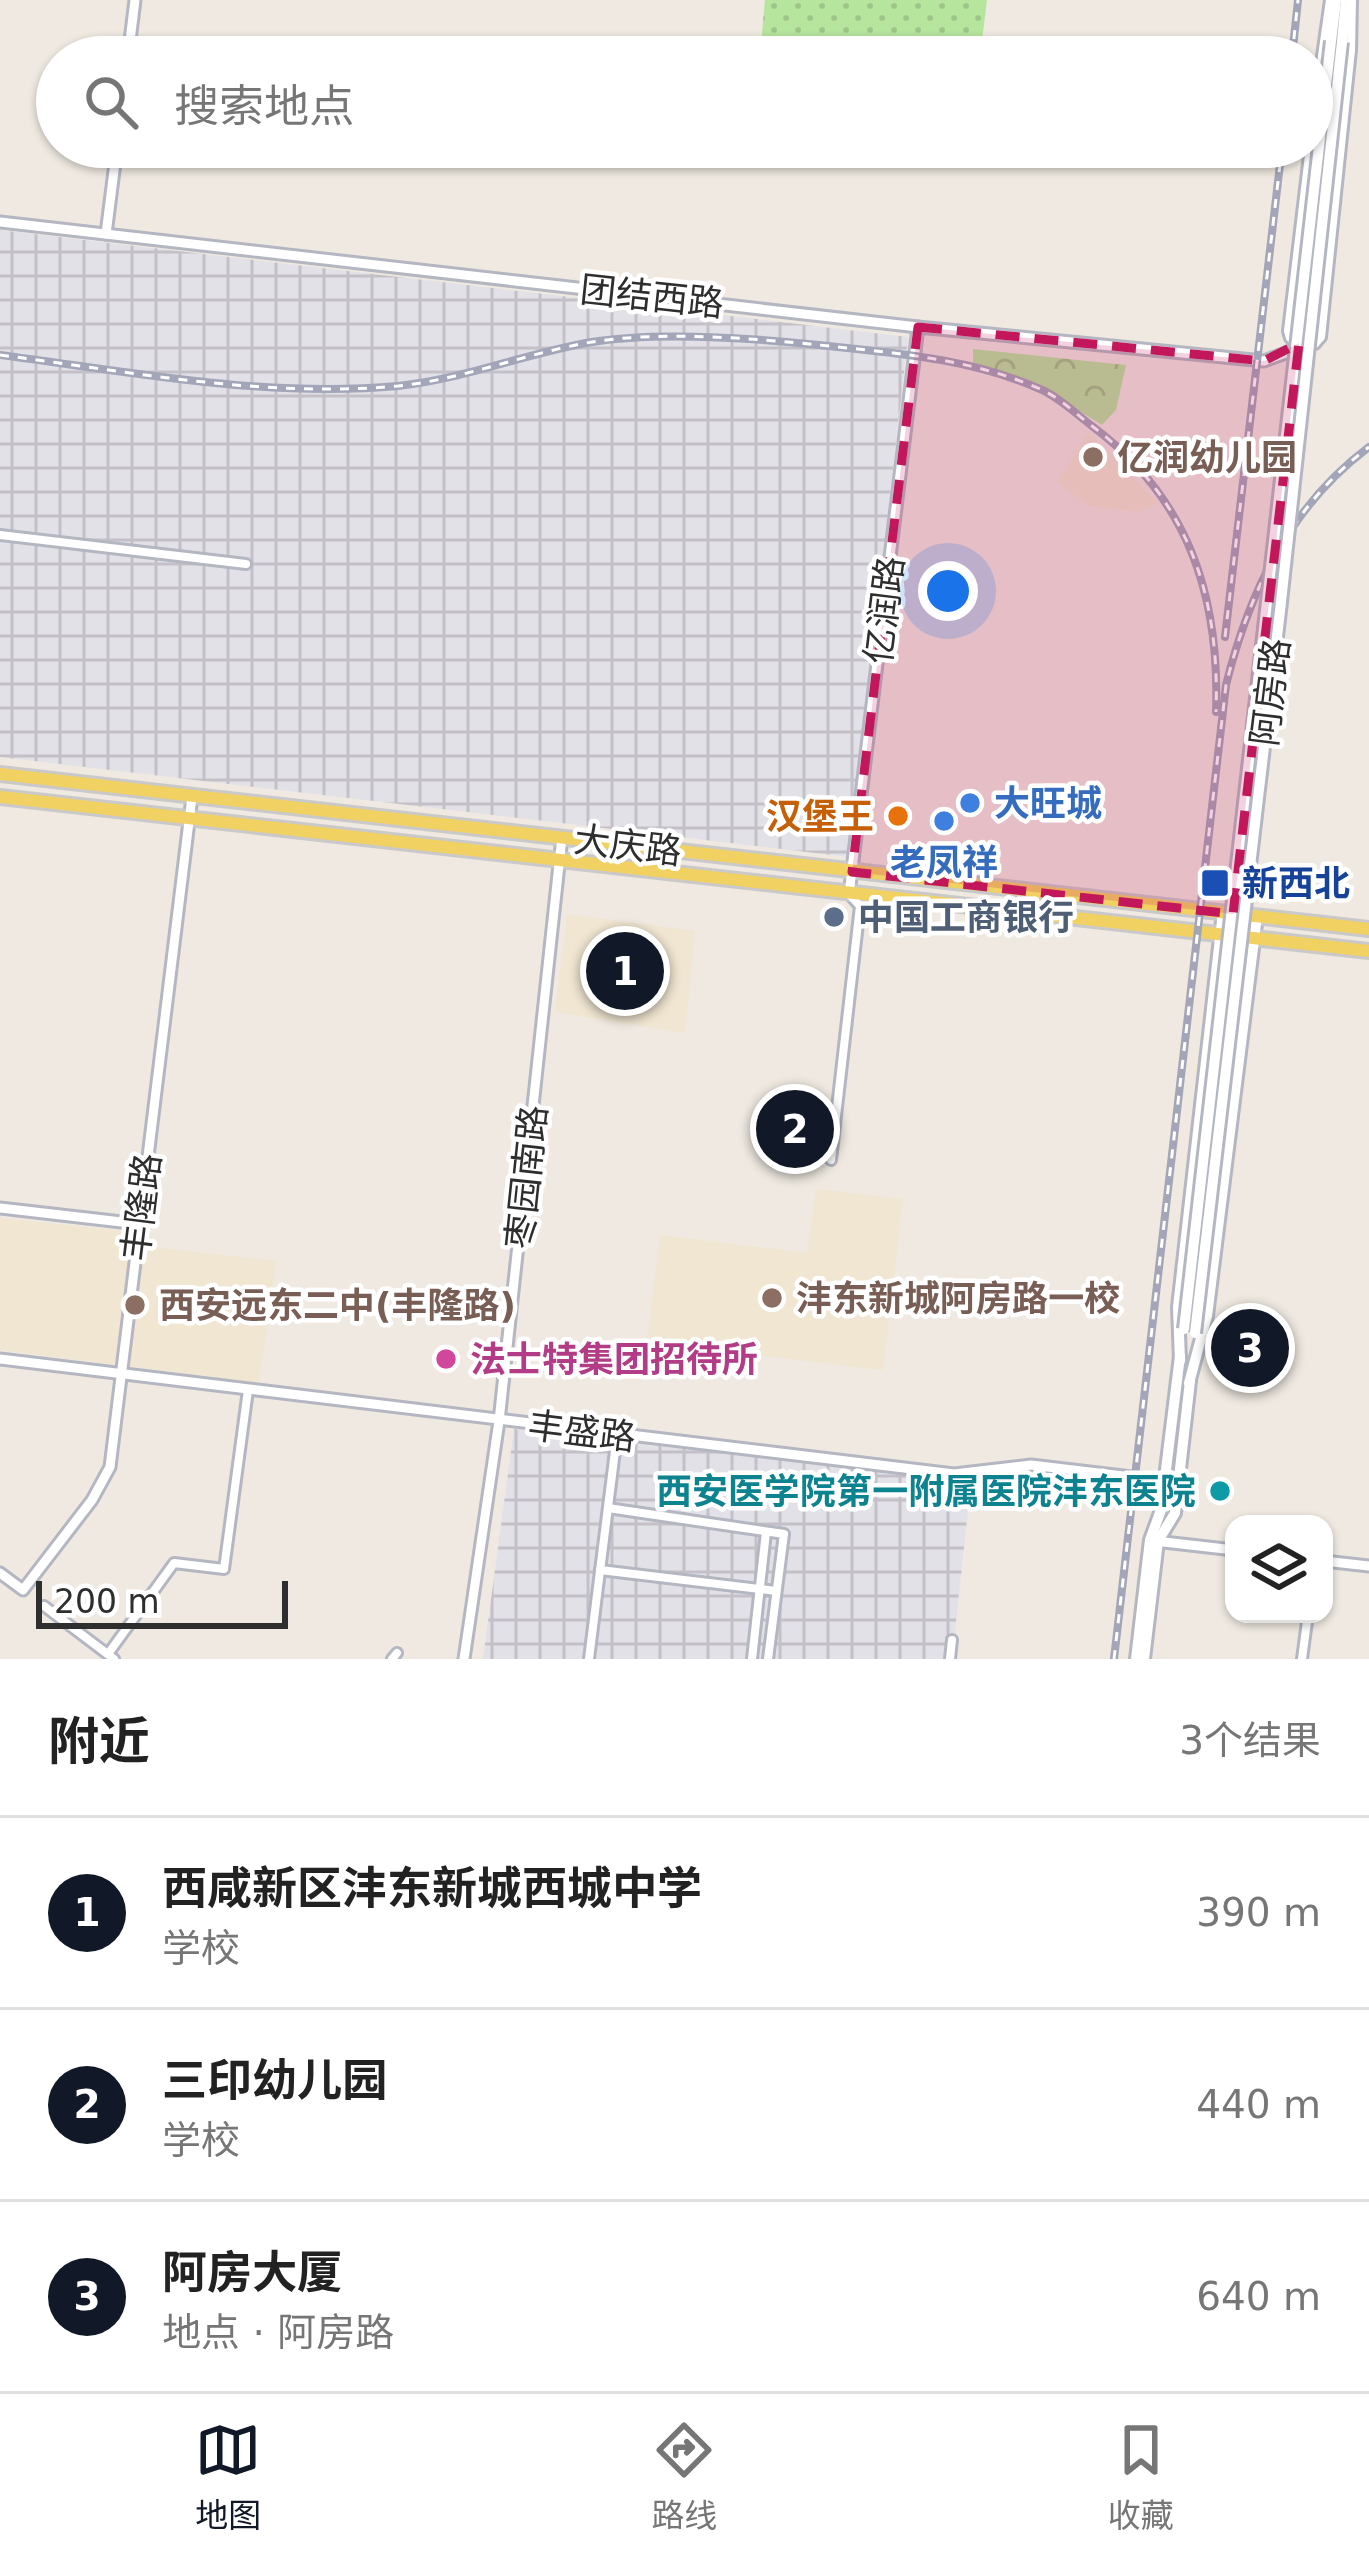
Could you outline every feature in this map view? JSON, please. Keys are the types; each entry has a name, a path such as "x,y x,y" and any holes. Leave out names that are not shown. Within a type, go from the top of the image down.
{"main road":[{"name":"阿房路","path":"1333,0 1333,68"},
{"name":"阿房路","path":"1336,42 1349,0"},
{"name":"阿房路","path":"1190,1383 1189,1331 1322,168"},
{"name":"大庆路","path":"0,774 1369,929"},
{"name":"大庆路","path":"0,797 1369,952"},
{"name":"阿房路","path":"1140,1659 1180,1361 1178,1307 1222,913"},
{"name":"阿房路","path":"1154,1540 1175,1513 1190,1383 1207,1316 1257,916"},
{"name":"阿房路","path":"1180,1361 1189,1331"}],"street":[{"path":"131,36 135,0"},
{"path":"1327,36 1333,0"},
{"path":"1307,168 1288,331 1297,342 1315,344 1321,337 1351,50 1349,0"},
{"path":"106,234 114,168"},
{"name":"团结西路","path":"0,222 918,327 1264,361 1291,352 1297,342"},
{"name":"亿润路","path":"849,894 918,327"},
{"path":"0,535 246,563"},
{"name":"丰隆路","path":"0,1573 23,1589 104,1482 112,1450 192,796"},
{"name":"枣园南路","path":"464,1659 499,1421 562,837"},
{"path":"830,1160 860,906 849,894"},
{"path":"0,1208 139,1224"},
{"name":"丰盛路","path":"0,1359 954,1474 1031,1465 1165,1481"},
{"path":"44,1606 111,1656 174,1562 224,1569 248,1390"},
{"path":"589,1659 617,1435"},
{"path":"608,1508 784,1534 768,1659"},
{"path":"752,1659 766,1532"},
{"path":"1154,1540 1225,1549"},
{"path":"1333,1562 1369,1566"},
{"path":"600,1570 776,1592"},
{"path":"1302,1659 1307,1623"},
{"path":"754,1636 771,1639"},
{"path":"950,1659 952,1640"}],"highlighted area":[{"path":"918,327 1264,361 1299,343 1233,914 852,872"}],"shaded area":[{"path":"0,230 908,337 849,857 0,757"},
{"name":"亿润幼儿园","path":"1089,432 1157,503 1138,512 1090,506 1057,482"},
{"path":"567,914 695,931 685,1033 555,1012"},
{"path":"768,1101 830,1108 822,1158 761,1151"},
{"name":"沣东新城阿房路一校","path":"816,1189 903,1199 883,1370 647,1342 660,1235 807,1253"},
{"name":"西安远东二中(丰隆路)","path":"0,1218 151,1234 150,1247 276,1261 259,1383 0,1350"},
{"path":"514,1429 971,1482 952,1659 483,1659"}],"green space":[{"path":"765,0 987,0 983,36 762,36"},
{"path":"973,349 1126,365 1116,410 1102,425 1039,386 973,363"}],"railway":[{"path":"1294,36 1298,0"},
{"path":"1225,637 1280,168"},
{"path":"0,355 298,389 423,383 592,342 675,336 875,351 986,370 1040,389 1067,406 1125,454 1174,517 1204,589 1212,628 1216,712"},
{"path":"1114,1659 1226,685 1247,617 1277,553 1317,496 1369,447"}],"place":[{"name":"亿润幼儿园","path":"1093,457"},
{"name":"大旺城","path":"970,803"},
{"name":"汉堡王","path":"898,816"},
{"name":"老凤祥","path":"944,821"},
{"name":"新西北","path":"1215,883"},
{"name":"中国工商银行","path":"834,917"},
{"name":"西咸新区沣东新城西城中学","path":"625,971"},
{"name":"三印幼儿园","path":"795,1129"},
{"name":"沣东新城阿房路一校","path":"772,1298"},
{"name":"西安远东二中(丰隆路)","path":"135,1305"},
{"name":"阿房大厦","path":"1250,1348"},
{"name":"法士特集团招待所","path":"446,1359"},
{"name":"西安医学院第一附属医院沣东医院","path":"1220,1491"}]}
